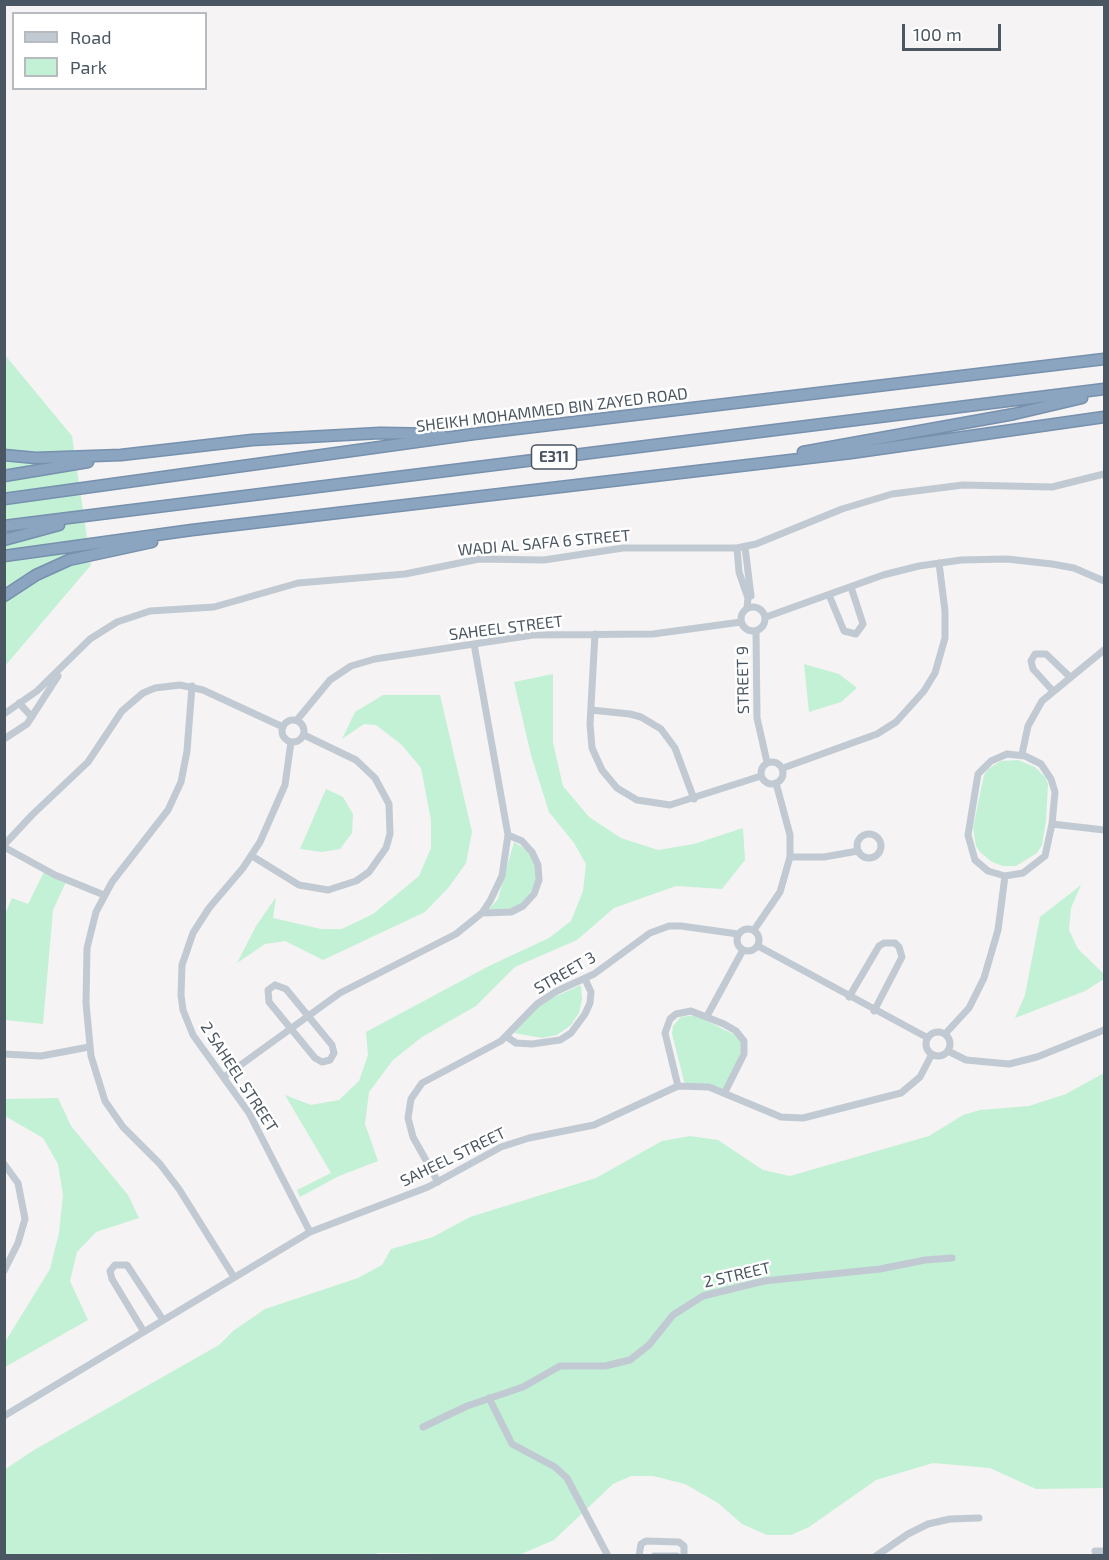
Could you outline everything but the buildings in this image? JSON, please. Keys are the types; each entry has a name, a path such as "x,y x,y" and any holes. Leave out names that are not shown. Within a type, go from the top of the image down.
{"highway":[{"name":"SHEIKH MOHAMMED BIN ZAYED ROAD","path":"4,499 474,434 1104,359"},
{"path":"744,464 1014,414 1104,391"},
{"name":"E311","path":"4,526 90,517 667,442 1104,391"},
{"path":"4,556 192,530 859,452 1104,417"},
{"path":"4,476 121,455 286,437 380,433 474,434"},
{"path":"4,454 36,458 121,455"},
{"path":"4,540 90,517"},
{"path":"4,596 36,575 69,560 160,541 192,530"}],"street":[{"name":"WADI AL SAFA 6 STREET","path":"4,714 37,691 97,634 133,616 166,608 228,605 279,587 308,581 405,574 479,559 563,558 603,549 745,547 842,509 892,494 963,485 1052,487 1104,474"},
{"path":"745,547 748,590 747,608 742,614 741,622 748,630 756,631 765,624 766,617 762,610 756,607 747,608"},
{"path":"737,548 738,559 756,607"},
{"path":"738,559 747,558"},
{"path":"766,617 901,570 939,563 984,559 1030,561 1074,568 1104,581"},
{"path":"783,768 877,735 896,722 924,691 935,673 945,638 945,610 939,563"},
{"path":"829,595 844,631 856,634 863,624 851,587"},
{"name":"SAHEEL STREET","path":"297,720 321,689 351,666 375,659 533,635 663,633 741,622"},
{"name":"STREET 9","path":"756,631 757,718 767,762"},
{"path":"595,634 591,710 592,748 602,770 617,788 637,800 659,805 693,799 761,776"},
{"path":"224,1077 307,1014 358,983 456,934 482,913 502,876 508,834 474,644"},
{"path":"1022,754 1031,719 1053,691 1104,650"},
{"path":"1053,691 1033,669 1031,661 1035,654 1046,654 1070,677"},
{"name":"WADI AL SAFA 6 STREET","path":"4,739 20,730 32,717 68,661"},
{"path":"104,895 55,875 4,846 32,815 88,762 113,723 132,702 155,688 167,685 192,686 283,727"},
{"path":"192,686 185,767 175,796 104,895 91,931 85,966 89,1047 99,1085 113,1115 180,1188 234,1276"},
{"path":"19,703 32,717"},
{"path":"591,710 630,714 641,717 661,729 675,748 693,799"},
{"path":"290,720 297,720 304,728 304,735 298,741 291,742 282,734 283,727 290,720"},
{"path":"252,856 299,885 328,890 343,887 369,872 386,848 390,834 390,811 384,790 356,760 304,735"},
{"name":"2 SAHEEL STREET","path":"291,742 285,785 274,814 252,856 201,918 193,933 182,964 181,995 188,1022 200,1047 224,1077 258,1129 310,1232"},
{"path":"1007,754 1022,754 1041,765 1051,779 1055,792 1052,824 1048,847 1039,863 1023,873 1005,876 981,866 971,852 968,835 978,774 991,760 1007,754"},
{"path":"767,762 774,762 783,768 782,779 776,783 765,782 761,776 762,768 767,762"},
{"path":"754,930 780,892 790,857 790,835 776,783"},
{"path":"1052,824 1104,830"},
{"path":"482,913 511,912 523,906 534,894 538,880 535,859 522,841 508,834"},
{"path":"790,857 824,857 858,851"},
{"path":"945,1034 969,1008 987,970 998,930 1005,876"},
{"name":"STREET 3","path":"438,1182 409,1128 408,1108 411,1099 416,1090 430,1077 507,1037 537,1004 557,991 585,979 660,929 681,926 738,934"},
{"path":"754,930 743,929 738,934 738,945 743,950 749,951 758,946"},
{"path":"754,930 759,939 758,946"},
{"path":"849,997 879,946 884,943 895,943 902,957 874,1011"},
{"path":"758,946 874,1011 928,1038"},
{"path":"707,1016 743,950"},
{"path":"507,1037 516,1043 532,1044 560,1040 571,1033 590,1003 591,992 585,979"},
{"path":"271,987 283,987 307,1014 332,1045 334,1053 330,1060 318,1061 290,1028 267,999 271,987"},
{"path":"678,1086 665,1040 666,1026 670,1019 683,1011 707,1016 736,1031 744,1041 744,1054 725,1092"},
{"path":"948,1051 966,1060 1009,1064 1037,1057 1104,1030"},
{"path":"938,1032 945,1034 950,1044 948,1051 942,1055 932,1054 927,1045 928,1038 938,1032"},
{"path":"4,1054 41,1056 89,1047"},
{"name":"SAHEEL STREET","path":"4,1416 310,1232 438,1182 501,1147 529,1138 594,1125 678,1086 709,1088 725,1092 780,1117 803,1119 901,1093 920,1077 932,1054"},
{"path":"4,1164 18,1183 25,1219 18,1243 4,1271"},
{"name":"2 STREET","path":"423,1427 489,1398 523,1387 560,1366 605,1366 630,1360 649,1345 673,1315 703,1296 764,1281 880,1269 925,1260 952,1258"},
{"path":"144,1332 112,1279 111,1271 115,1265 127,1265 163,1320"},
{"path":"489,1398 512,1444 555,1467 567,1478 608,1556"},
{"path":"876,1556 908,1534 928,1524 950,1519 980,1518"},
{"path":"639,1556 640,1544 646,1541 679,1542 684,1546 684,1556"},
{"path":"1095,1551 1104,1551"},
{"path":"654,1556 677,1556"}],"green space":[{"path":"5,355 72,436 91,565 5,666"},
{"path":"804,664 839,674 857,688 841,702 809,712"},
{"path":"553,674 553,743 563,786 589,817 621,838 658,850 694,844 743,828 745,860 722,889 676,886 614,908 577,940 515,967 476,1006 422,1037 393,1060 369,1092 365,1124 378,1161 339,1176 300,1197 297,1190 331,1173 285,1095 311,1105 339,1100 359,1081 368,1055 366,1032 489,966 549,938 571,921 583,891 586,864 574,843 549,812 531,755 514,682"},
{"path":"383,695 440,695 472,832 466,863 449,887 425,912 323,960 285,941 265,944 237,963 256,926 276,897 273,918 321,929 342,929 373,914 419,876 431,848 431,820 421,768 402,745 376,725 364,724 342,739 355,712"},
{"path":"1018,760 1035,767 1045,777 1048,784 1046,821 1042,845 1037,853 1016,866 1003,866 992,862 980,852 976,846 973,828 984,775 988,769 1001,761"},
{"path":"326,789 343,797 353,814 352,833 340,849 322,852 300,849"},
{"path":"514,842 527,850 535,864 536,881 529,895 517,907 501,911 489,909 498,899"},
{"path":"44,872 66,882 53,910 43,1024 5,1020 5,914 12,898 28,904"},
{"path":"1081,885 1071,908 1069,930 1078,949 1104,974 1104,979 1085,991 1015,1018 1025,995 1040,917"},
{"path":"581,985 582,1000 579,1013 571,1025 557,1035 542,1038 514,1033 541,1003"},
{"path":"695,1015 737,1036 741,1043 741,1051 727,1090 685,1085 672,1034 673,1026 681,1017"},
{"path":"1104,1073 1104,1488 1036,1489 990,1468 933,1463 876,1480 809,1527 791,1535 767,1535 742,1524 718,1503 685,1484 653,1476 631,1476 613,1484 554,1540 519,1555 379,1553 365,1556 5,1556 4,1470 34,1450 219,1345 233,1331 265,1309 358,1278 382,1265 391,1249 433,1237 470,1217 596,1178 662,1141 690,1136 718,1140 763,1170 790,1176 929,1136 963,1115 980,1110 1029,1106 1066,1094"},
{"path":"58,1098 71,1126 128,1195 139,1218 96,1232 77,1252 70,1281 88,1320 5,1367 5,1342 50,1269 59,1233 63,1195 58,1164 43,1138 5,1116 5,1099"}]}
